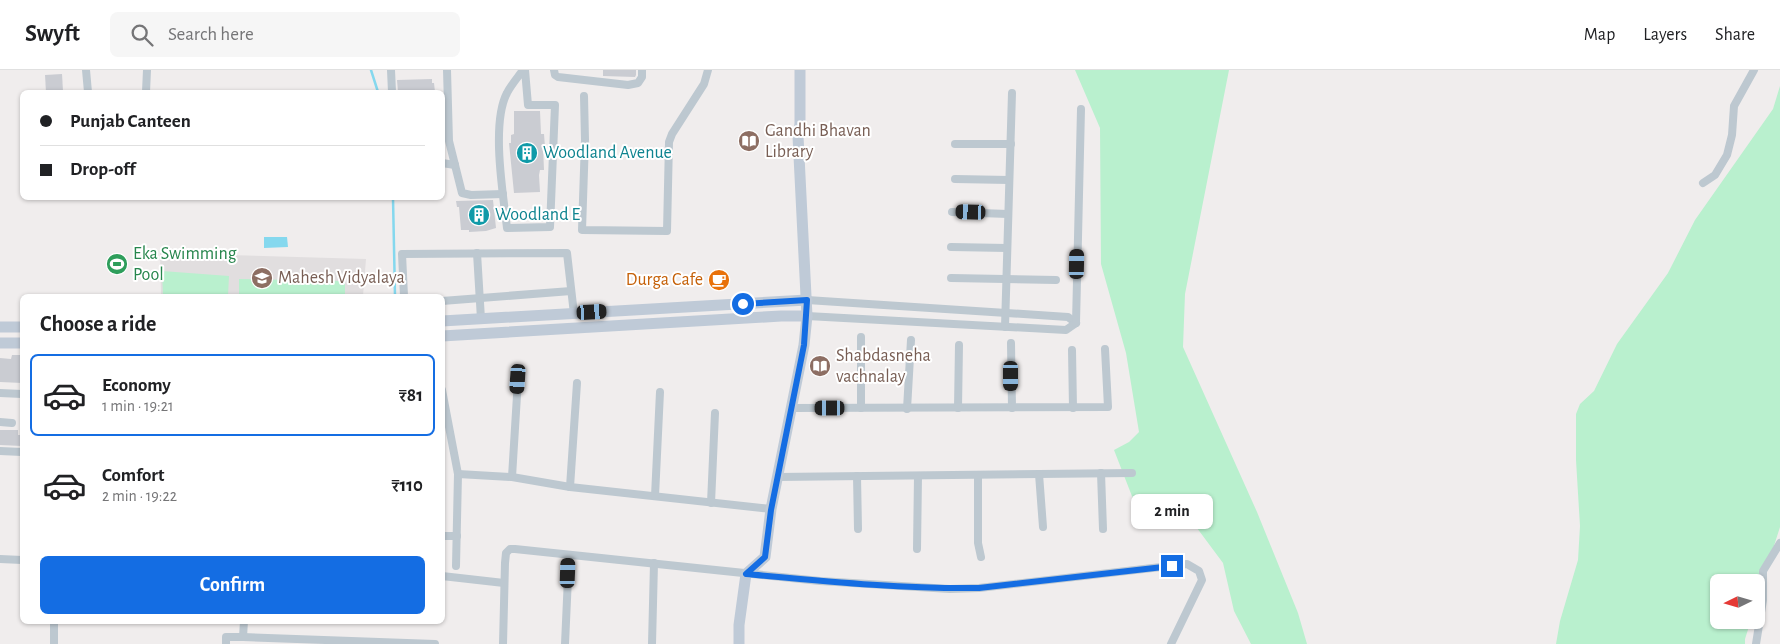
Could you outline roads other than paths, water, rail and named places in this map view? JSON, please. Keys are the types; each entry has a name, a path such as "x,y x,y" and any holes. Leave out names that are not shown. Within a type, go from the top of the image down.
{"street":[{"path":"86,70 88,90"},
{"path":"146,90 147,70"},
{"path":"391,70 392,90"},
{"path":"447,70 449,141 462,193 471,195 503,194"},
{"path":"524,70 528,105 554,105 550,227 507,228 499,137 506,94 524,70"},
{"path":"555,73 628,85 638,83 642,77 642,70"},
{"path":"584,96 585,140 582,230 667,232 669,142 672,134 704,84 708,70"},
{"path":"739,644 739,626 746,574 765,557 771,510 804,345 807,300 798,136 800,124 800,70"},
{"path":"1703,184 1715,175 1727,155 1732,136 1734,106 1754,70"},
{"path":"1005,327 1012,93"},
{"path":"1076,323 1080,109"},
{"path":"956,144 1010,144"},
{"path":"445,163 455,165"},
{"path":"955,180 1009,180"},
{"path":"952,212 1008,214"},
{"path":"951,247 1008,248"},
{"path":"477,253 481,319"},
{"path":"404,294 402,254 567,253 574,314"},
{"path":"951,278 1056,280"},
{"path":"445,300 571,292"},
{"path":"445,321 807,300 1068,317 1076,323"},
{"path":"878,305 878,320"},
{"path":"445,336 781,316 1066,330 1076,323"},
{"path":"0,327 20,327"},
{"path":"861,337 861,408"},
{"path":"908,408 911,340"},
{"path":"0,342 20,342"},
{"path":"1011,343 1012,408"},
{"path":"958,408 959,345"},
{"path":"791,408 1108,407 1106,349"},
{"path":"1072,350 1073,408"},
{"path":"512,477 518,379"},
{"path":"570,487 576,384"},
{"path":"1,391 20,394"},
{"path":"655,496 660,392"},
{"path":"445,406 458,474 456,566"},
{"path":"711,503 715,413"},
{"path":"0,422 12,423"},
{"path":"0,451 20,452"},
{"path":"1101,473 1104,529"},
{"path":"778,477 1132,473"},
{"path":"458,474 512,477 570,487 771,510"},
{"path":"1039,474 1042,527"},
{"path":"858,476 858,529"},
{"path":"917,549 918,476"},
{"path":"978,476 978,543 981,557"},
{"path":"445,536 457,536"},
{"path":"1756,644 1763,600 1763,571 1780,543"},
{"path":"503,644 506,553 510,549 820,581 950,588 979,588 1187,564 1199,571 1202,580 1198,592 1171,644"},
{"path":"565,644 569,555"},
{"path":"0,559 20,560"},
{"path":"652,644 654,564"},
{"path":"445,576 504,583"},
{"path":"54,624 54,644"},
{"path":"243,637 244,624"},
{"path":"226,644 226,637 435,644"}],"water":[{"path":"264,237 287,237 288,247 264,248"}],"waterway":[{"path":"371,70 377,90"},
{"path":"393,200 395,294"}],"place":[{"name":"Gandhi Bhavan Library","path":"749,141"},
{"name":"Woodland Avenue","path":"527,153"},
{"name":"Woodland E","path":"479,215"},
{"name":"Eka Swimming Pool","path":"117,264"},
{"name":"Mahesh Vidyalaya","path":"262,278"},
{"name":"Durga Cafe","path":"719,280"},
{"name":"Shabdasneha vachnalay","path":"820,366"}]}
